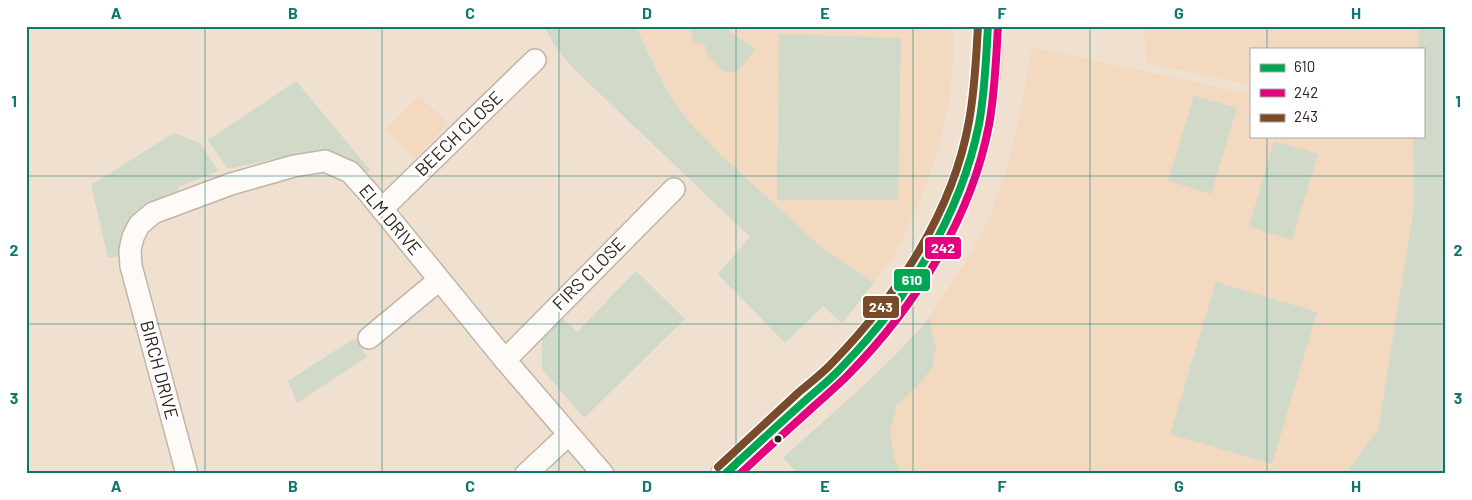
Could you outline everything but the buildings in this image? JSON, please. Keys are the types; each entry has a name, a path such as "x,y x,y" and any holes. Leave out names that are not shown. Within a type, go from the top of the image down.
{"street":[{"path":"725,474 842,367 897,304 919,272 954,206 967,170 978,126 985,84 988,26"},
{"name":"BEECH CLOSE","path":"382,209 535,60"},
{"name":"ELM DRIVE","path":"131,266 130,250 132,237 139,225 153,213 231,184 294,166 325,161 350,172 504,360 603,474"},
{"name":"FIRS CLOSE","path":"504,360 674,189"},
{"name":"BIRCH DRIVE","path":"131,266 186,474"},
{"path":"369,338 439,280"},
{"path":"526,474 568,435"}],"shaded area":[{"path":"544,26 953,26 953,67 949,99 939,148 923,193 890,262 842,323 571,66 556,47"},
{"path":"1144,26 1420,26 1417,48 1250,48 1250,85 1147,63"},
{"path":"1032,47 1250,94 1250,138 1413,138 1414,208 1378,431 1345,474 799,474 783,458 873,376 918,332 929,318 969,256 990,216 1006,172 1018,125"},
{"path":"419,96 448,123 414,159 385,130"}],"green space":[{"path":"544,26 637,26 642,41 669,95 689,122 722,156 820,246 874,283 842,323 823,306 785,343 718,274 750,237 571,66 556,47"},
{"path":"690,26 728,26 729,32 756,49 739,70 723,71 707,54 705,45 694,42"},
{"path":"1420,26 1446,26 1446,474 1345,474 1378,430 1414,208 1413,138 1424,138 1424,48 1417,48"},
{"path":"779,34 901,38 898,200 777,200"},
{"path":"296,81 370,170 363,175 338,155 312,151 228,169 208,140"},
{"path":"1194,96 1237,108 1211,194 1168,181"},
{"path":"174,133 200,143 218,171 178,187 179,193 159,199 140,211 120,256 108,258 91,185"},
{"path":"1274,141 1318,154 1292,240 1249,227"},
{"path":"636,271 685,319 584,418 542,369 542,337 563,319 577,332"},
{"path":"1216,282 1317,312 1272,464 1170,434"},
{"path":"929,318 936,347 932,367 922,381 896,406 890,431 894,459 901,474 799,474 783,458 877,373"},
{"path":"355,338 367,357 297,403 288,381"}],"transit line":[{"name":"243","path":"718,467 833,362 879,309 919,251 936,220 950,188 961,155 973,97 978,26"},
{"name":"610","path":"725,474 840,369 887,315 927,256 959,192 970,159 983,100 988,26"},
{"name":"242","path":"740,474 843,380 872,350 917,292 936,261 969,195 980,160 993,100 998,26"}]}
